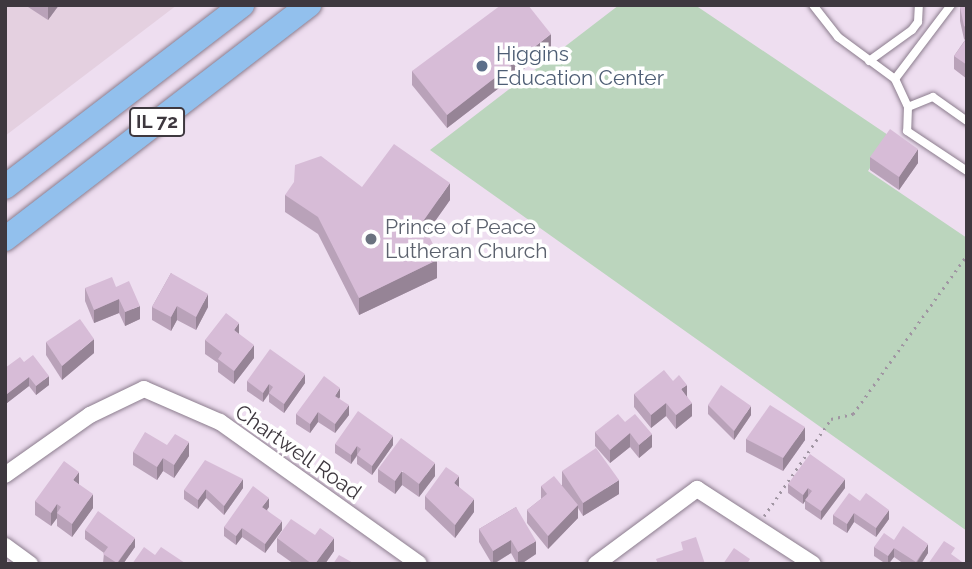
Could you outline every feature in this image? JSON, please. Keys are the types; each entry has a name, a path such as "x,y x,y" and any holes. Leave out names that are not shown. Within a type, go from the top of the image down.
{"main road":[{"name":"IL 72","path":"5,187 242,5"},
{"name":"IL 72","path":"5,239 309,5"}],"street":[{"name":"Chartwell Road","path":"5,475 90,415 144,389 220,422 419,564"},
{"path":"596,564 697,489 758,524 813,564"},
{"path":"5,546 30,564"}],"lane":[{"path":"813,5 838,37 895,79 908,107 906,131 967,171"},
{"path":"869,61 912,30 918,22 919,5"},
{"path":"895,79 951,5"},
{"path":"908,107 933,97 967,121"}],"path":[{"path":"758,524 831,419 853,414 967,255"}],"shaded area":[{"path":"5,5 177,5 5,136"}],"green space":[{"path":"619,5 695,5 891,137 868,171 967,238 967,531 430,150"}],"building":[{"name":"Higgins Education Center","path":"501,5 528,5 551,34 447,115 412,71"},
{"path":"967,5 967,28 964,26 960,7"},
{"path":"967,38 967,65 954,56"},
{"path":"890,129 918,149 899,177 870,157"},
{"name":"Prince of Peace Lutheran Church","path":"394,144 450,183 419,227 425,229 433,244 429,246 437,260 359,298 318,217 285,195 294,182 295,165 321,156 362,187"},
{"path":"171,273 208,294 196,317 177,306 171,317 152,307"},
{"path":"112,277 116,287 129,281 140,306 125,312 119,299 94,310 85,288"},
{"path":"226,313 239,323 234,330 254,345 234,371 218,359 222,353 205,340"},
{"path":"80,319 94,339 62,366 46,342"},
{"path":"270,349 305,374 284,404 269,393 273,387 269,384 263,393 247,381"},
{"path":"33,355 49,376 36,386 29,377 7,394 5,368 20,357 24,362"},
{"path":"664,370 673,381 679,375 687,385 681,389 692,403 676,415 666,403 651,415 634,394"},
{"path":"324,376 340,388 335,396 349,405 335,424 318,412 310,424 296,414"},
{"path":"721,385 751,406 734,431 708,405"},
{"path":"770,405 805,427 783,458 746,439"},
{"path":"358,411 393,436 372,466 357,455 361,449 357,446 351,455 335,444"},
{"path":"618,414 625,422 635,414 652,434 639,445 630,433 610,450 595,432"},
{"path":"145,432 167,445 175,434 189,442 174,465 163,458 157,467 133,452"},
{"path":"401,438 435,463 419,484 402,471 395,481 378,469"},
{"path":"596,448 619,480 583,503 562,471"},
{"path":"810,454 845,479 821,511 805,500 812,491 808,488 803,495 788,484"},
{"path":"205,460 243,479 224,506 206,489 198,500 184,490"},
{"path":"64,461 79,472 73,480 93,494 72,524 57,513 61,507 57,504 51,513 35,501"},
{"path":"446,467 459,476 454,483 474,499 455,525 425,496"},
{"path":"554,476 578,505 548,536 527,510 547,494 541,486"},
{"path":"253,486 269,498 262,507 282,521 265,544 242,528 236,536 224,527"},
{"path":"849,493 860,501 866,493 889,510 876,528 854,513 847,524 833,515"},
{"path":"516,507 536,541 518,552 511,540 493,551 479,529"},
{"path":"98,511 135,538 117,563 103,554 108,547 85,530"},
{"path":"291,519 315,535 320,528 334,538 315,564 277,538"},
{"path":"903,526 928,544 916,562 894,548 888,556 874,547 884,533 894,540"},
{"path":"696,537 705,564 658,564 656,559 683,550 681,542"},
{"path":"944,541 955,548 951,554 965,564 928,564"},
{"path":"144,547 155,555 161,547 185,563 132,564"},
{"path":"734,548 750,559 747,564 723,564"},
{"path":"339,555 355,564 333,564"}],"place":[{"name":"Higgins Education Center","path":"482,66"},
{"name":"Prince of Peace Lutheran Church","path":"371,239"}]}
